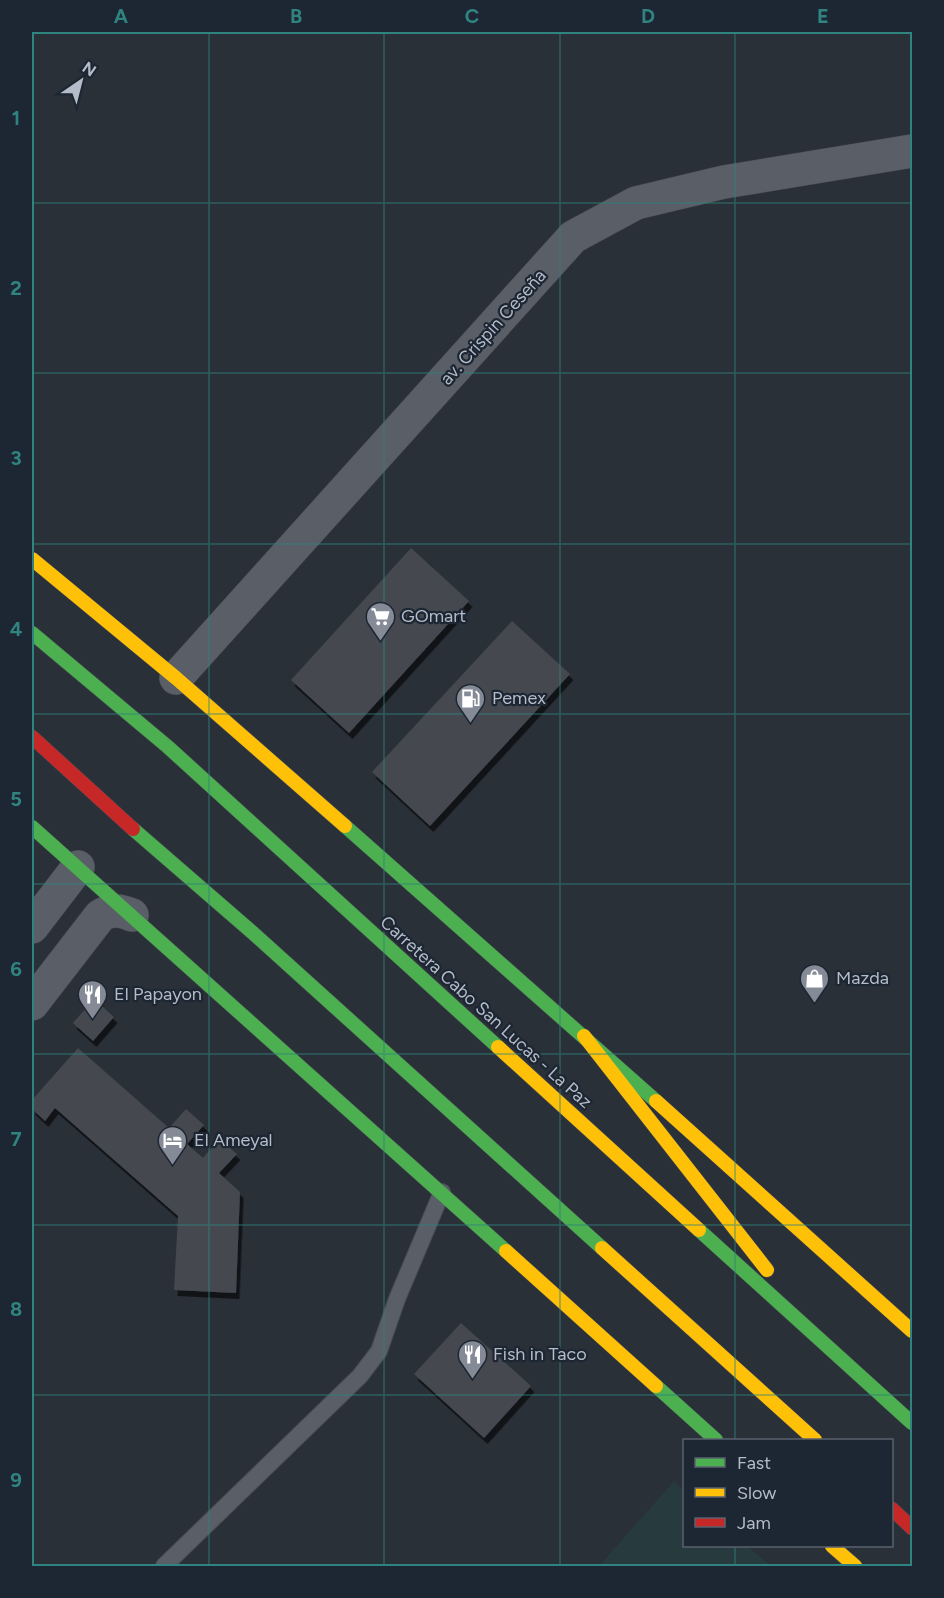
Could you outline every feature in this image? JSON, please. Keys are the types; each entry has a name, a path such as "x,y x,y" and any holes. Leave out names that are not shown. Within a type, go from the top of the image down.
{"main road":[{"path":"32,559 176,678 584,1036 912,1331"},
{"name":"Carretera Cabo San Lucas - La Paz","path":"32,633 168,747 912,1423"},
{"path":"32,737 814,1439"},
{"path":"32,826 715,1439"},
{"path":"584,1036 823,1342"},
{"path":"893,1511 912,1528"},
{"path":"834,1547 855,1566"}],"street":[{"name":"av. Crispin Ceseña","path":"176,678 573,237 636,203 724,182 911,153"},
{"path":"32,927 78,867"},
{"path":"32,1004 100,916 105,912 117,910 132,915"}],"lane":[{"path":"164,1566 360,1376 379,1351 397,1299 442,1192"}],"green space":[{"path":"674,1481 683,1490 683,1547 748,1547 771,1566 599,1566"}],"building":[{"name":"GOmart","path":"411,548 469,601 349,733 291,680"},
{"name":"Pemex","path":"512,621 570,674 430,826 372,772"},
{"name":"El Papayon","path":"94,999 114,1017 93,1041 73,1023"},
{"name":"El Ameyal","path":"78,1048 169,1128 186,1109 204,1125 187,1144 203,1158 219,1139 237,1154 219,1173 240,1192 236,1293 174,1290 178,1216 55,1108 45,1121 32,1109 32,1100"},
{"name":"Fish in Taco","path":"461,1323 531,1386 484,1438 414,1374"}],"traffic: fast":[{"path":"32,633 168,747 498,1047"},
{"path":"345,826 656,1101"},
{"path":"32,827 506,1251"},
{"path":"133,829 253,933 602,1248"},
{"path":"699,1230 912,1423"},
{"path":"656,1386 715,1439"}],"traffic: slow":[{"path":"32,559 176,678 345,826"},
{"path":"584,1036 767,1270"},
{"path":"498,1047 699,1230"},
{"path":"656,1101 912,1331"},
{"path":"602,1248 814,1439"},
{"path":"506,1251 656,1386"},
{"path":"833,1547 855,1566"}],"traffic: jam":[{"path":"32,737 133,829"},
{"path":"893,1510 912,1528"}],"place":[{"name":"GOmart","path":"380,642"},
{"name":"Pemex","path":"471,724"},
{"name":"Mazda","path":"815,1004"},
{"name":"El Papayon","path":"93,1020"},
{"name":"El Ameyal","path":"173,1166"},
{"name":"Fish in Taco","path":"472,1380"}]}
